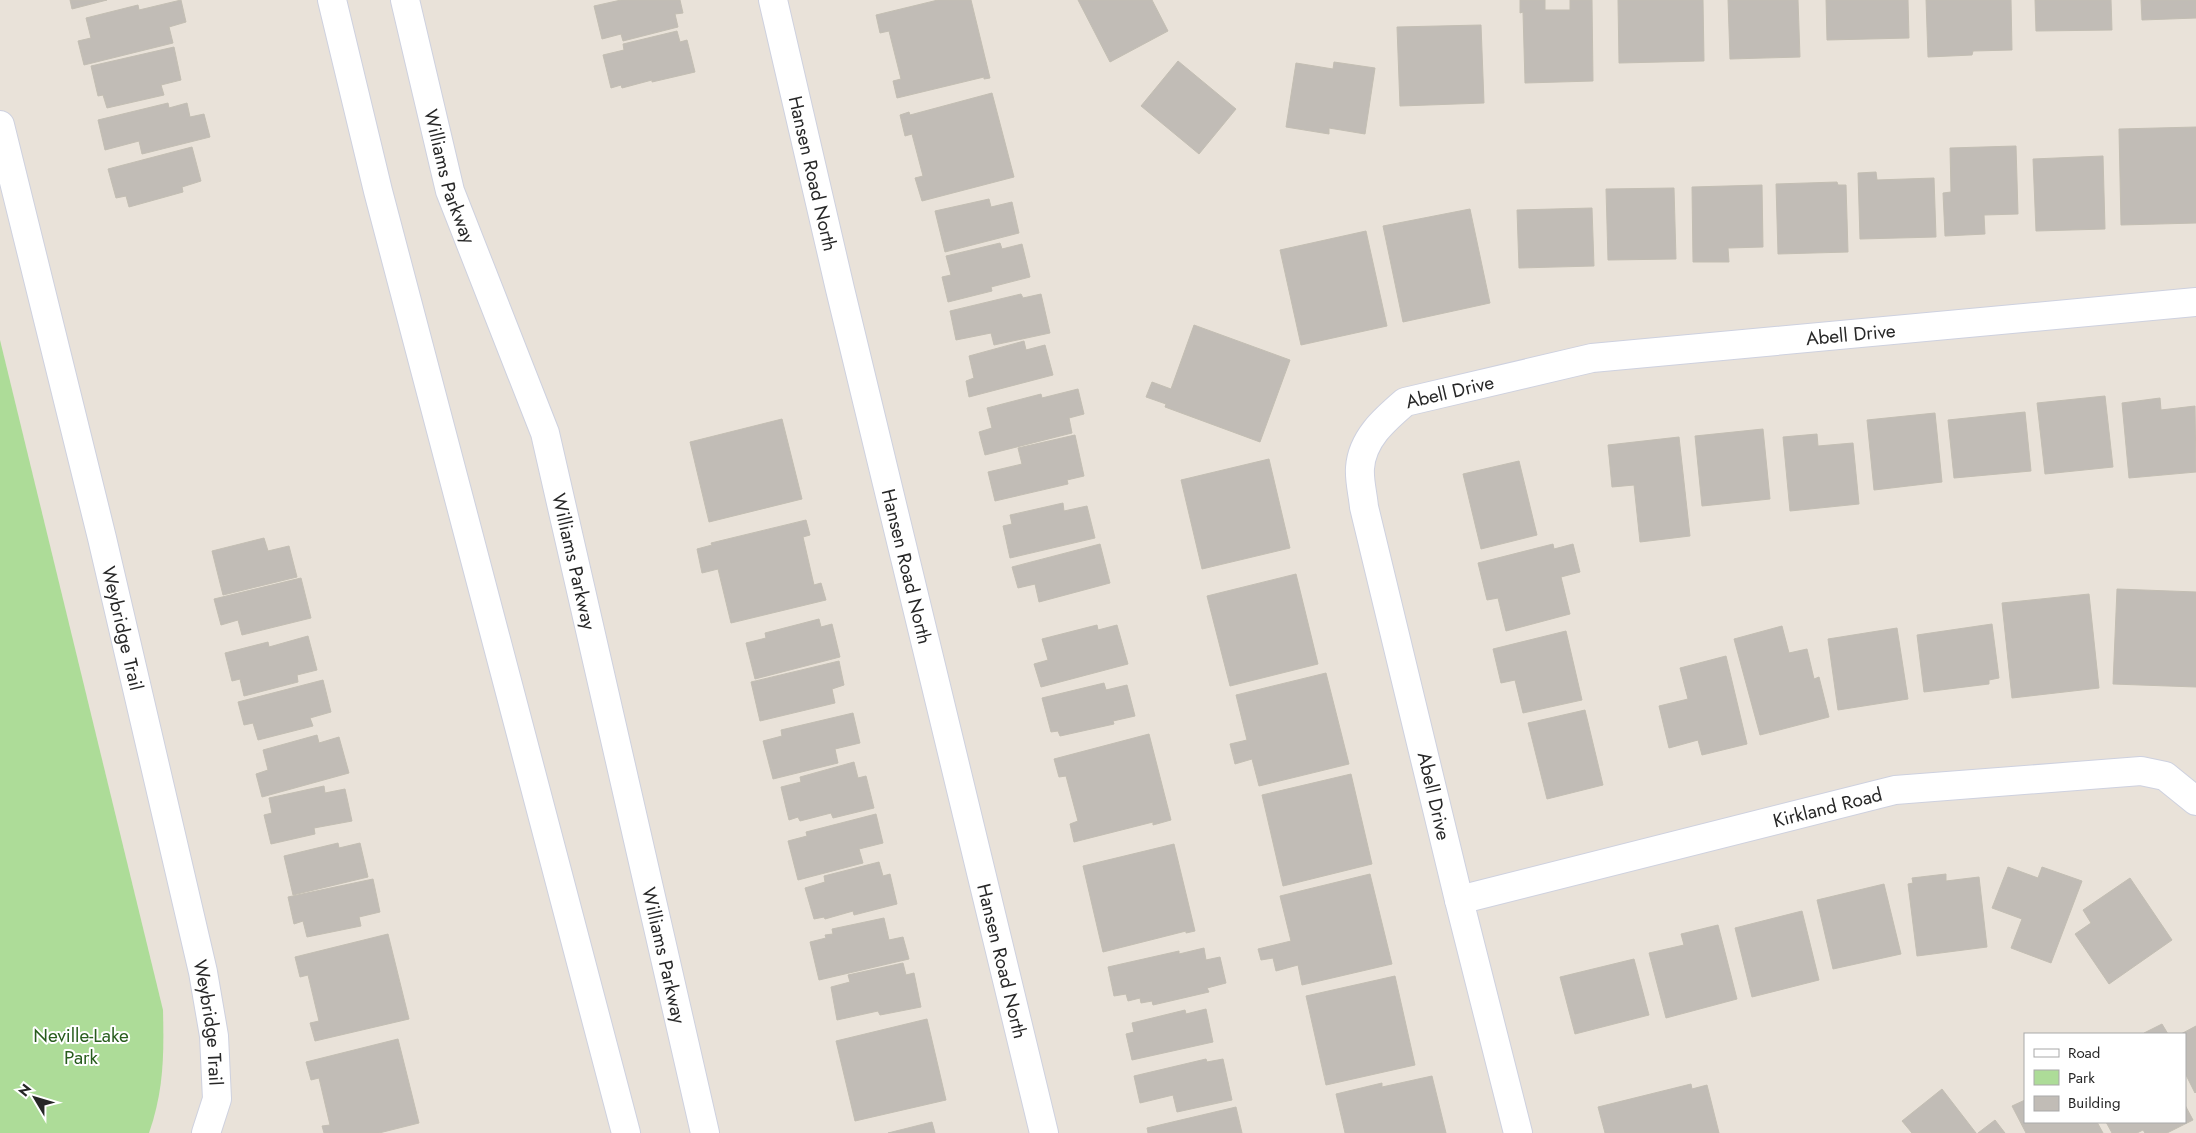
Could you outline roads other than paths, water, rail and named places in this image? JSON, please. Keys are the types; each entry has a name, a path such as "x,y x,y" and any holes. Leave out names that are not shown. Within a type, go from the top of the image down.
{"street":[{"path":"332,0 378,191 626,1133"},
{"name":"Williams Parkway","path":"404,0 450,191 546,433 705,1133"},
{"name":"Hansen Road North","path":"773,0 840,289 1044,1133"},
{"name":"Weybridge Trail","path":"0,125 102,538 202,972 214,1036 217,1099 206,1133"},
{"name":"Abell Drive","path":"1518,1133 1459,900 1364,507 1360,468 1369,438 1383,421 1405,402 1592,358 2196,302"},
{"name":"Kirkland Road","path":"1459,900 1895,790 2141,771 2165,776 2196,801"}],"park label":[{"name":"Neville-Lake Park","path":"81,1046"}]}
